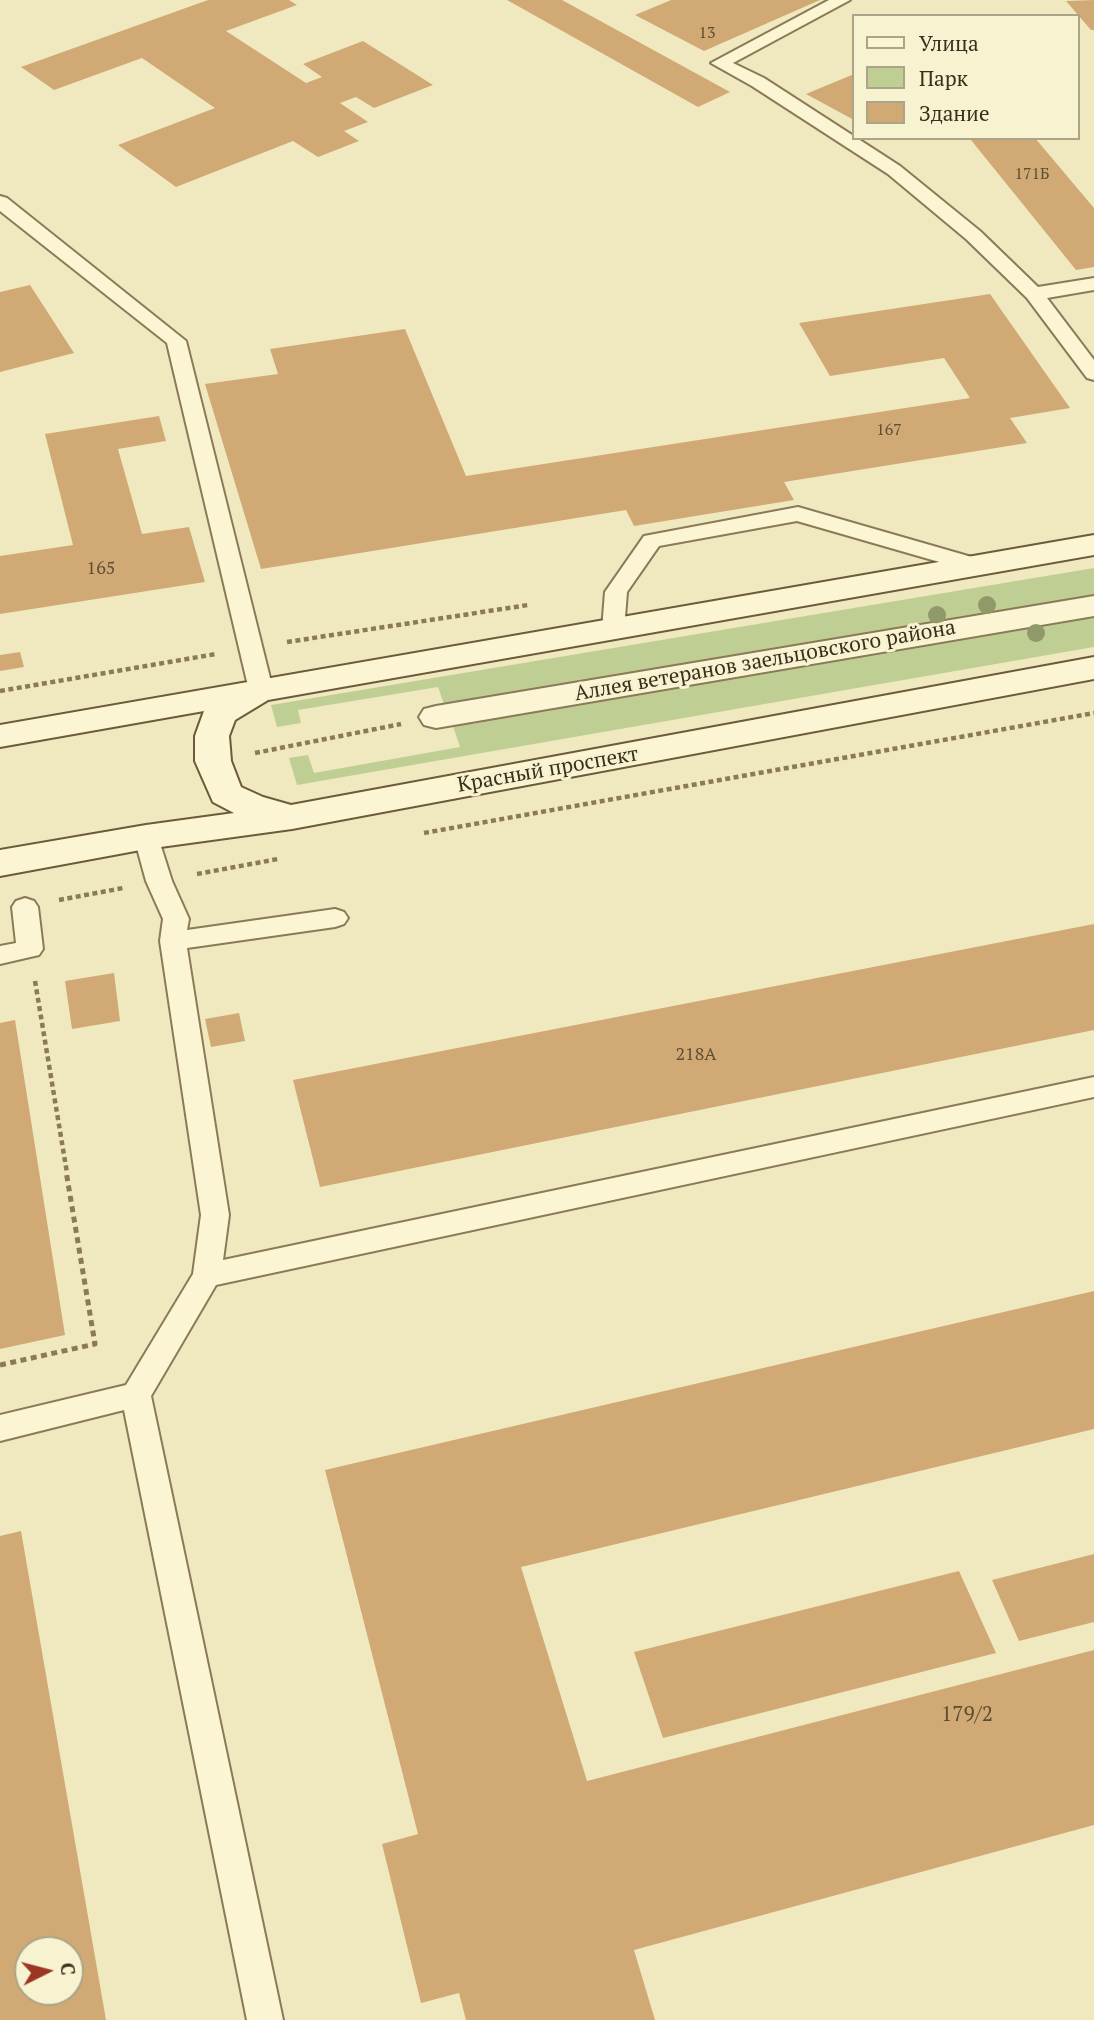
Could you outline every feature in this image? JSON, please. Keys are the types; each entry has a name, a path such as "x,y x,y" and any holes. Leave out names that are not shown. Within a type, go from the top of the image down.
{"main road":[{"path":"0,736 1094,545"},
{"name":"Аллея ветеранов заельцовского района","path":"436,717 1094,606"},
{"name":"Красный проспект","path":"0,863 146,837 292,817 1094,668"},
{"path":"261,690 220,714 212,736 213,761 226,794 251,806 292,817"}],"lane":[{"path":"842,0 720,63 758,82 894,170 973,235 1034,294 1094,374"},
{"path":"0,202 176,341 261,690"},
{"path":"1034,294 1094,284"},
{"path":"613,630 616,592 652,541 798,514 974,565"},
{"path":"146,837 159,881 176,919 173,941 215,1215 207,1275 136,1395 265,2020"},
{"path":"0,955 30,949 25,907"},
{"path":"173,941 335,918"},
{"path":"207,1275 1094,1087"},
{"path":"0,1427 136,1395"}],"path":[{"path":"420,834 1094,713"},
{"path":"213,761 436,717"},
{"path":"25,907 282,859"},
{"path":"0,1365 95,1343 30,949"}],"green space":[{"path":"1094,568 1094,598 445,707 438,687 298,710 301,723 277,727 271,705"},
{"path":"1094,616 1094,647 297,785 289,758 308,755 314,773 460,747 453,726"}],"building":[{"path":"208,0 289,0 297,5 226,31 306,83 322,77 303,64 363,41 433,85 374,108 356,97 340,103 368,122 344,131 359,141 318,157 293,141 176,187 118,145 215,108 142,58 54,90 21,67"},
{"path":"507,0 562,0 730,92 698,107"},
{"path":"671,0 820,0 704,51 635,15"},
{"path":"1094,0 1094,30 1091,30 1080,14 1066,1"},
{"path":"852,75 852,119 806,94"},
{"path":"971,140 1037,140 1094,208 1094,267 1076,270"},
{"path":"30,285 74,353 0,372 0,292"},
{"path":"990,294 1070,408 1010,418 1027,443 784,482 794,500 634,526 626,510 261,569 205,384 278,374 270,349 405,329 466,476 970,398 944,358 830,376 799,323"},
{"path":"159,416 166,441 118,449 142,534 189,527 205,582 0,614 0,556 73,545 45,434"},
{"path":"20,652 24,667 0,671 0,655"},
{"path":"1094,924 1094,1030 320,1187 293,1080"},
{"path":"114,973 120,1021 72,1029 65,981"},
{"path":"239,1013 245,1041 211,1047 205,1019"},
{"path":"15,1020 65,1335 0,1349 0,1023"},
{"path":"1094,1291 1094,1429 521,1567 587,1781 1094,1650 1094,1825 634,1950 655,2020 466,2020 459,1993 421,2003 382,1844 418,1834 325,1470"},
{"path":"21,1531 106,2020 0,2020 0,1536"},
{"path":"1094,1554 1094,1622 1019,1641 992,1580"},
{"path":"959,1571 996,1653 663,1738 634,1652"}]}
